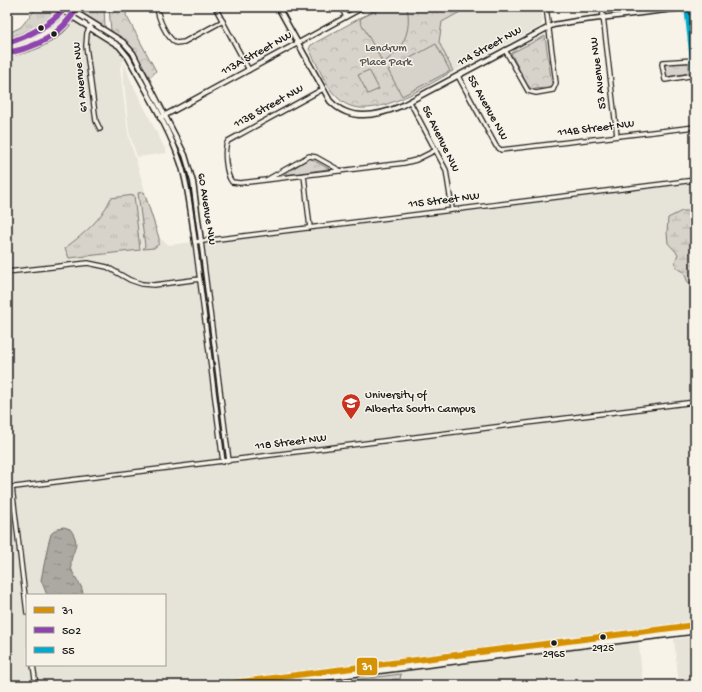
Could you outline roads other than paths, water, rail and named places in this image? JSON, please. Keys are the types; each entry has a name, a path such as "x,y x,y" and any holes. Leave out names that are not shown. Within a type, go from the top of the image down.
{"main road":[{"path":"687,7 695,78"},
{"path":"692,7 695,26"},
{"path":"7,43 33,32 51,22 65,8"},
{"path":"7,53 26,50 43,43 56,34 75,12"},
{"path":"218,685 695,625"},
{"path":"264,685 695,631"}],"street":[{"path":"157,7 159,16 167,32 171,39 176,43 184,42 223,21"},
{"path":"215,7 249,70"},
{"path":"278,7 323,89"},
{"path":"341,7 346,17"},
{"name":"113A Street NW","path":"160,118 364,7"},
{"path":"505,50 525,87 530,92 550,91 554,89 556,83 546,7"},
{"name":"53 Avenue NW","path":"602,7 617,136"},
{"name":"114 Street NW","path":"323,89 336,107 353,115 380,113 410,102 549,27 563,23 692,7"},
{"name":"60 Avenue NW","path":"65,8 92,22 129,47 182,148 191,173 229,461"},
{"name":"60 Avenue NW","path":"75,12 90,27 119,46 134,69 160,118 184,173 195,242 223,462"},
{"name":"61 Avenue NW","path":"92,22 87,33 86,46 96,121 100,129"},
{"path":"694,60 663,62 662,64 663,76 665,80 695,75"},
{"name":"55 Avenue NW","path":"458,76 499,149"},
{"name":"113B Street NW","path":"265,180 236,184 232,182 229,175 227,144 238,135 323,89"},
{"name":"56 Avenue NW","path":"410,102 448,173 452,210"},
{"name":"114B Street NW","path":"499,149 695,126"},
{"path":"265,180 411,162 436,150"},
{"path":"265,180 309,156 316,157 341,171"},
{"path":"304,175 310,228"},
{"name":"115 Street NW","path":"195,242 695,180"},
{"path":"7,272 88,263 107,267 130,280 142,284 154,285 206,279"},
{"name":"118 Street NW","path":"9,488 695,402"},
{"path":"9,488 26,606"},
{"path":"33,666 36,685"}],"water":[{"path":"64,527 70,529 76,540 71,566 83,594 47,594 41,580 51,534 58,528"}],"place":[{"name":"University of Alberta South Campus","path":"351,420"},
{"name":"2925","path":"603,637"},
{"name":"2965","path":"554,643"}],"park label":[{"name":"Lendrum Place Park","path":"386,56"}]}
